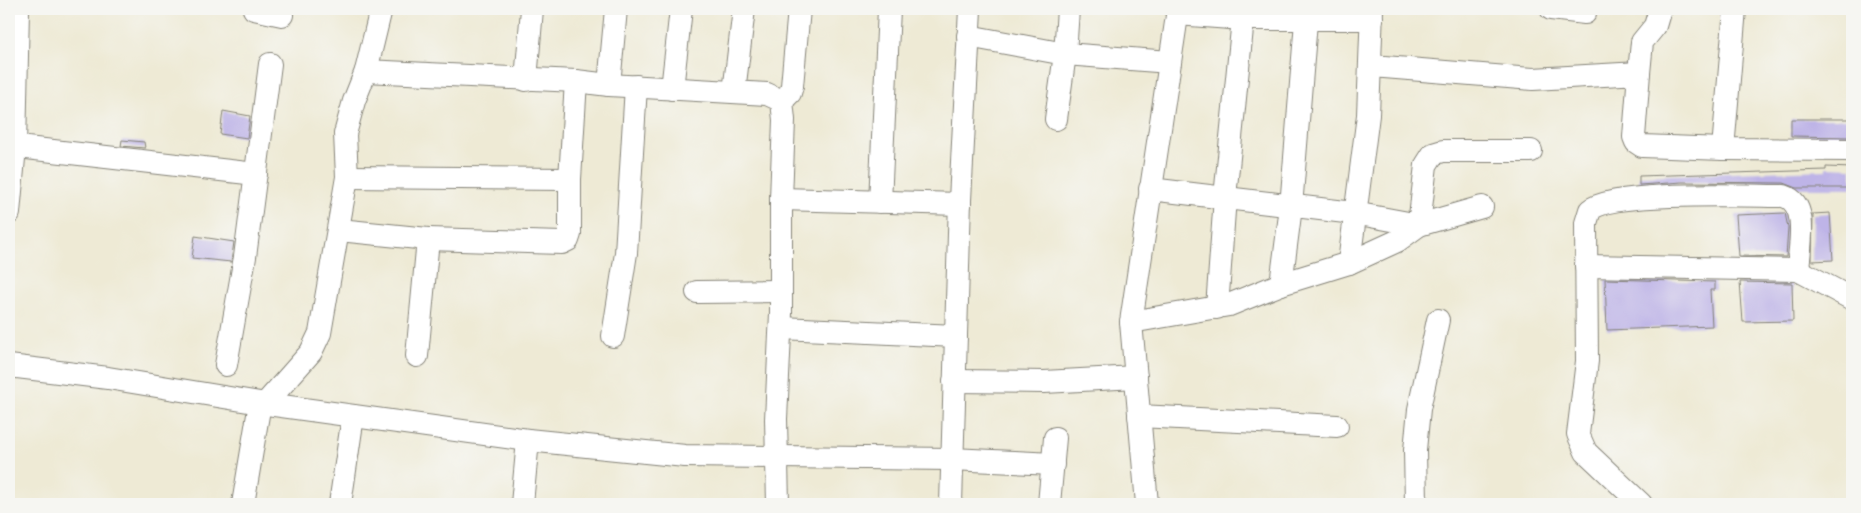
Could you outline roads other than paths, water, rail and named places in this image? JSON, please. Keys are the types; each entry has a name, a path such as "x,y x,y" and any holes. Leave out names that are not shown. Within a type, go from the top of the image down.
{"street":[{"path":"9,213 18,9"},
{"path":"254,9 282,14"},
{"path":"243,504 262,404 318,342 347,177 344,146 347,126 354,101 366,71 380,9"},
{"path":"526,80 532,9"},
{"path":"609,85 616,9"},
{"path":"672,89 680,9"},
{"path":"734,92 744,9"},
{"path":"778,504 781,199 784,120 782,102 790,93 792,86 799,9"},
{"path":"880,202 889,9"},
{"path":"951,504 960,204 970,9"},
{"path":"1056,119 1065,54 1068,9"},
{"path":"1551,9 1585,13"},
{"path":"1660,9 1656,26 1642,42 1633,131 1637,143 1642,146 1723,149 1852,150"},
{"path":"1723,149 1735,9"},
{"path":"1147,504 1131,322 1178,12 1372,14 1372,66 1362,172 1354,213 1349,264"},
{"path":"1217,308 1225,197 1244,14"},
{"path":"1281,284 1291,207 1306,14"},
{"path":"968,36 1065,54 1170,62"},
{"path":"226,365 245,257 270,64"},
{"path":"1372,66 1533,79 1639,72"},
{"path":"366,71 576,81 609,85 767,94 782,102"},
{"path":"339,230 428,239 565,242 570,234 570,179 576,81"},
{"path":"613,336 626,253 636,86"},
{"path":"12,147 256,174"},
{"path":"1419,225 1426,166 1433,154 1443,152 1531,151"},
{"path":"347,177 570,179"},
{"path":"1150,189 1354,213 1419,225"},
{"path":"1641,504 1586,452 1578,434 1587,361 1586,223 1590,210 1596,205 1668,196 1784,196 1792,198 1797,205 1801,219 1798,270"},
{"path":"781,199 960,204"},
{"path":"1131,322 1228,305 1281,284 1349,264 1397,241 1419,225 1482,207"},
{"path":"417,356 428,239"},
{"path":"1586,266 1798,270 1852,299"},
{"path":"697,292 781,291"},
{"path":"1416,504 1415,450 1419,409 1438,320"},
{"path":"781,328 956,336"},
{"path":"9,366 108,378 262,404 528,440 686,456 952,459 1053,464"},
{"path":"954,381 1044,382 1136,377"},
{"path":"340,504 352,416"},
{"path":"1139,416 1337,426"},
{"path":"1049,504 1055,438"},
{"path":"522,504 528,440"}]}
